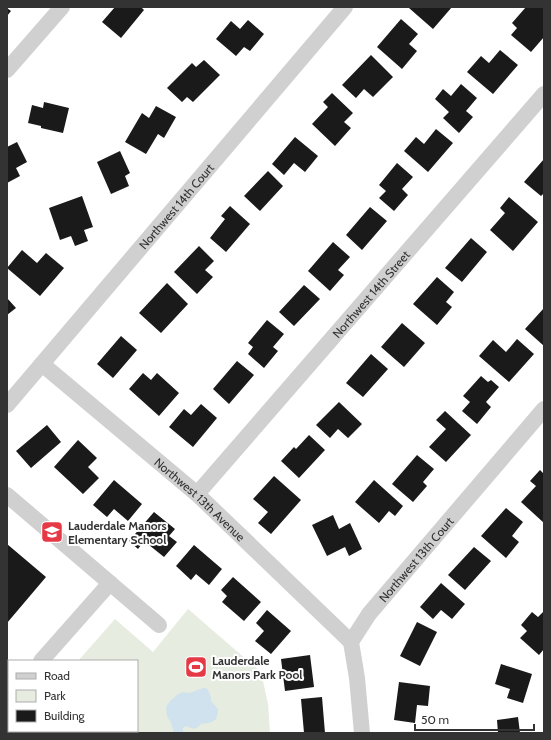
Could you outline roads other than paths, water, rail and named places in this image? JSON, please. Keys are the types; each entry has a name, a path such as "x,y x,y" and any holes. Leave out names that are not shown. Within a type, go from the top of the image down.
{"street":[{"path":"7,70 62,7"},
{"name":"Northwest 14th Court","path":"7,405 345,7"},
{"name":"Northwest 14th Street","path":"197,494 544,94"},
{"name":"Northwest 13th Avenue","path":"42,364 197,494 352,642"},
{"name":"Northwest 13th Court","path":"352,642 368,614 544,409"},
{"path":"7,496 159,625"},
{"path":"42,660 110,583"},
{"path":"352,642 362,733"}],"water":[{"path":"206,688 211,701 218,709 216,719 213,722 201,724 195,728 186,726 183,728 183,733 174,733 167,716 166,707 170,701 182,692 190,693"}],"place":[{"name":"Lauderdale Manors Elementary School","path":"52,532"},
{"name":"Lauderdale Manors Park Pool","path":"196,667"}]}
